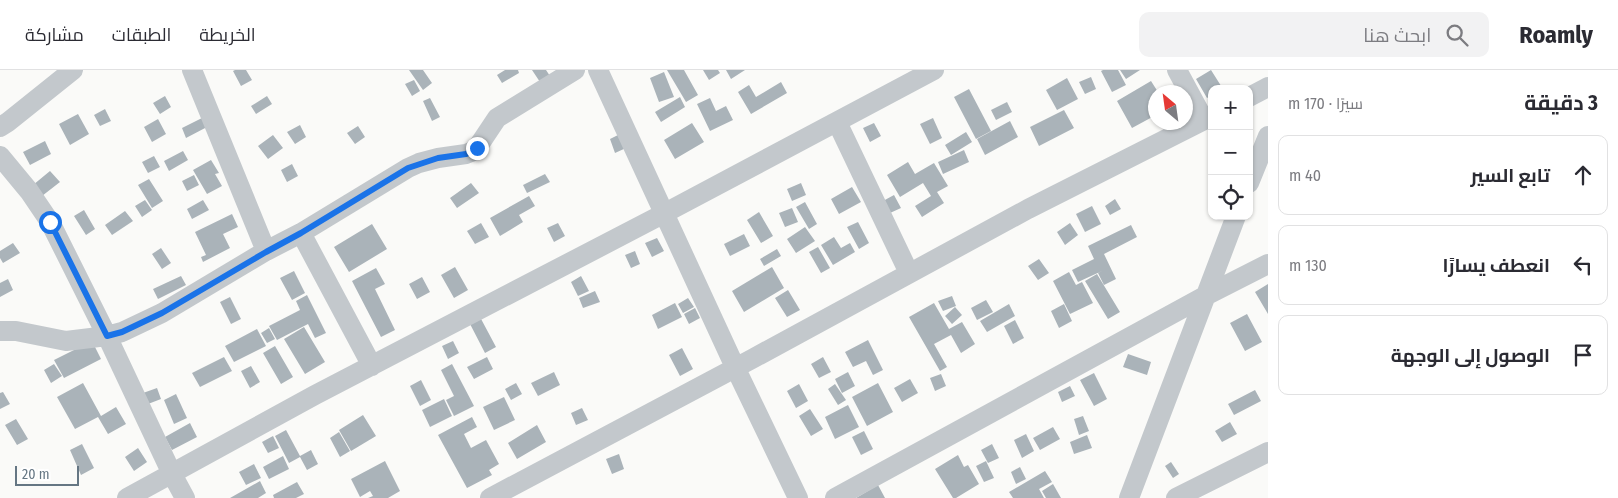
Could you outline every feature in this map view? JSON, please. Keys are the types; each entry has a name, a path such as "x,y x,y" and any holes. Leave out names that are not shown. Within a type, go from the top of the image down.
{"street":[{"path":"0,127 73,70"},
{"path":"192,70 266,252"},
{"path":"0,331 16,331 66,341 107,336 122,332 162,313 301,233 408,168 438,158 471,152 477,148 497,118 575,70"},
{"path":"598,70 735,367 798,498"},
{"path":"127,498 316,395 664,214 934,70"},
{"path":"490,498 1028,209 1208,118 1177,70"},
{"path":"1253,95 1268,87"},
{"path":"837,122 908,274"},
{"path":"1252,175 1268,136"},
{"path":"0,156 29,191 50,222 185,498"},
{"path":"1129,498 1234,220"},
{"path":"301,233 372,366"},
{"path":"835,498 1205,296 1268,264"},
{"path":"1176,498 1268,452"}],"building":[{"path":"246,70 252,80 241,86 233,71"},
{"path":"409,70 423,70 432,83 423,90"},
{"path":"505,70 518,70 519,73 502,83 497,75"},
{"path":"532,70 546,70 550,76 540,82"},
{"path":"667,70 684,70 698,95 686,102"},
{"path":"703,70 718,70 720,73 709,80"},
{"path":"726,70 745,70 731,79"},
{"path":"1118,70 1126,85 1112,92 1101,71"},
{"path":"1120,70 1140,70 1126,79"},
{"path":"1211,70 1220,85 1208,85 1207,98 1196,79"},
{"path":"664,72 674,97 659,102 650,78"},
{"path":"1091,77 1096,89 1085,94 1079,82"},
{"path":"1067,78 1078,99 1057,110 1046,90"},
{"path":"414,80 420,91 412,96 405,84"},
{"path":"1151,81 1154,85 1148,85 1148,119 1132,128 1117,101"},
{"path":"781,82 787,93 751,114 738,92 749,85 756,97"},
{"path":"969,89 991,131 976,139 954,97"},
{"path":"165,96 171,107 160,114 153,103"},
{"path":"267,96 272,104 256,114 251,106"},
{"path":"680,97 685,107 661,122 655,112"},
{"path":"430,98 440,117 432,121 423,101"},
{"path":"710,98 716,111 726,106 733,120 710,131 697,104"},
{"path":"1007,102 1012,112 996,120 991,110"},
{"path":"105,109 111,121 100,126 94,115"},
{"path":"1064,110 1074,128 1039,146 1030,127"},
{"path":"78,114 89,134 70,145 59,124"},
{"path":"202,118 207,127 186,138 182,128"},
{"path":"933,118 942,138 930,144 920,124"},
{"path":"158,119 166,134 152,142 144,127"},
{"path":"1010,121 1018,137 985,155 977,139"},
{"path":"692,123 704,142 675,159 664,140"},
{"path":"874,123 881,136 870,142 863,128"},
{"path":"300,125 306,137 295,144 287,132"},
{"path":"358,126 365,137 355,144 347,133"},
{"path":"966,132 972,142 951,155 945,145"},
{"path":"620,134 626,148 615,153 610,139"},
{"path":"273,135 283,148 268,159 258,146"},
{"path":"45,141 51,154 30,165 23,152"},
{"path":"964,150 969,162 943,174 938,162"},
{"path":"183,151 188,160 169,171 164,161"},
{"path":"154,156 160,167 148,173 142,162"},
{"path":"211,160 219,173 215,174 222,186 207,194 193,170"},
{"path":"908,162 915,174 934,163 948,186 937,192 944,203 922,217 915,206 931,196 923,183 900,197 887,175"},
{"path":"292,164 298,176 287,182 281,170"},
{"path":"50,171 60,182 42,196 33,185"},
{"path":"545,174 550,182 527,193 523,185"},
{"path":"194,175 199,185 187,191 182,181"},
{"path":"149,179 163,201 152,208 138,185"},
{"path":"471,183 479,193 457,208 450,198"},
{"path":"801,183 806,195 792,201 787,189"},
{"path":"852,187 861,202 839,214 831,199"},
{"path":"894,195 901,208 890,213 883,201"},
{"path":"529,196 535,206 519,215 523,222 500,236 490,218"},
{"path":"1115,199 1121,209 1110,215 1105,206"},
{"path":"145,200 152,210 142,217 135,206"},
{"path":"203,200 209,210 192,219 187,209"},
{"path":"805,202 817,224 809,229 796,207"},
{"path":"1092,206 1101,224 1085,232 1076,214"},
{"path":"792,208 798,222 785,227 779,213"},
{"path":"84,210 95,229 86,235 74,216"},
{"path":"125,211 133,221 112,235 105,225"},
{"path":"759,212 773,236 761,243 747,220"},
{"path":"232,214 238,227 223,234 230,248 203,262 201,257 206,255 195,232"},
{"path":"858,222 869,243 859,249 847,227"},
{"path":"481,223 489,237 475,244 467,231"},
{"path":"558,223 565,236 554,242 547,228"},
{"path":"1070,223 1078,235 1065,245 1057,232"},
{"path":"372,224 387,249 349,272 334,247"},
{"path":"1131,225 1137,237 1104,254 1116,279 1104,285 1098,273 1102,271 1078,282 1072,270 1094,259 1088,246"},
{"path":"805,227 815,241 796,253 787,239"},
{"path":"744,234 750,246 730,256 724,244"},
{"path":"834,237 841,248 850,243 855,252 833,265 821,245"},
{"path":"657,238 664,251 652,257 645,243"},
{"path":"13,243 20,253 3,263 0,258 0,251"},
{"path":"818,247 830,268 821,273 809,252"},
{"path":"161,248 171,263 162,269 152,254"},
{"path":"777,249 781,256 764,266 760,259"},
{"path":"635,251 640,264 631,268 625,255"},
{"path":"1039,259 1049,273 1038,280 1028,266"},
{"path":"455,267 468,290 454,298 441,275"},
{"path":"772,267 784,288 744,312 732,291"},
{"path":"376,268 385,284 375,289 395,330 381,337 352,281"},
{"path":"294,271 305,293 292,300 280,278"},
{"path":"1069,272 1076,285 1082,282 1093,303 1070,314 1053,281"},
{"path":"1097,274 1120,312 1108,319 1085,281"},
{"path":"181,276 186,285 158,299 153,289"},
{"path":"581,276 589,291 578,296 571,282"},
{"path":"422,277 430,292 417,299 409,284"},
{"path":"8,279 13,290 0,297 0,283"},
{"path":"1268,284 1268,314 1255,292"},
{"path":"788,290 800,310 787,317 775,298"},
{"path":"595,291 600,302 583,308 579,298"},
{"path":"307,295 326,333 315,338 308,324 277,340 269,326 300,310 296,301"},
{"path":"952,296 956,306 943,311 938,301"},
{"path":"230,297 241,319 231,324 220,302"},
{"path":"688,298 694,307 683,313 678,304"},
{"path":"986,300 993,312 977,320 971,308"},
{"path":"675,303 682,317 658,329 652,315"},
{"path":"934,303 949,329 962,322 975,344 961,353 951,335 934,344 947,367 940,371 909,317"},
{"path":"1009,304 1015,316 987,332 980,321"},
{"path":"1064,304 1072,321 1059,328 1051,311"},
{"path":"955,307 962,315 952,324 945,316"},
{"path":"695,308 700,318 689,324 684,314"},
{"path":"1247,314 1262,342 1245,351 1230,323"},
{"path":"480,317 496,347 485,353 469,322"},
{"path":"1015,320 1024,338 1013,344 1004,326"},
{"path":"304,327 325,362 305,374 284,339"},
{"path":"269,328 275,339 267,343 261,333"},
{"path":"257,329 266,346 234,362 225,346"},
{"path":"868,340 883,370 873,375 866,361 853,367 845,352"},
{"path":"92,341 101,359 64,378 54,360"},
{"path":"453,341 459,353 448,359 442,346"},
{"path":"275,346 293,377 281,384 263,353"},
{"path":"682,348 693,369 680,376 669,355"},
{"path":"1128,354 1151,362 1147,375 1123,367"},
{"path":"224,357 232,371 200,387 192,373"},
{"path":"487,357 493,369 474,379 467,367"},
{"path":"823,357 831,372 819,378 811,364"},
{"path":"54,364 62,376 51,383 44,370"},
{"path":"452,364 474,406 454,416 446,400 454,396 441,370"},
{"path":"251,366 260,382 250,388 241,371"},
{"path":"554,372 560,385 538,396 531,383"},
{"path":"848,372 855,386 842,393 835,379"},
{"path":"1094,373 1107,399 1094,406 1080,380"},
{"path":"941,374 946,386 935,391 930,378"},
{"path":"910,379 918,393 902,402 894,388"},
{"path":"421,380 431,400 420,406 410,386"},
{"path":"83,383 101,416 116,407 126,424 108,434 98,417 75,429 57,397"},
{"path":"516,383 522,394 511,400 505,389"},
{"path":"878,383 893,412 867,426 852,397"},
{"path":"799,384 808,401 796,408 787,391"},
{"path":"835,384 846,400 838,405 828,389"},
{"path":"1070,386 1075,396 1062,402 1058,392"},
{"path":"157,388 161,399 148,404 143,393"},
{"path":"1255,390 1261,401 1234,415 1228,404"},
{"path":"3,392 10,404 0,409 0,393"},
{"path":"176,394 187,418 174,424 164,400"},
{"path":"504,397 515,420 494,430 483,407"},
{"path":"444,399 452,416 430,427 422,410"},
{"path":"848,405 859,427 835,439 825,417"},
{"path":"582,408 588,420 576,425 571,413"},
{"path":"810,409 823,429 811,436 799,416"},
{"path":"363,415 376,436 351,451 339,430"},
{"path":"1083,416 1089,431 1079,435 1074,419"},
{"path":"472,417 477,427 464,434 471,448 486,440 499,464 489,470 492,475 467,488 438,435"},
{"path":"16,419 28,439 17,445 5,425"},
{"path":"1230,422 1237,434 1222,442 1215,431"},
{"path":"190,423 197,437 172,450 165,437"},
{"path":"537,425 546,442 517,459 508,443"},
{"path":"1053,427 1060,439 1040,450 1033,438"},
{"path":"286,430 300,456 311,450 318,464 307,470 300,457 289,463 275,436"},
{"path":"864,431 873,449 861,455 852,437"},
{"path":"339,432 350,451 340,457 330,438"},
{"path":"1026,434 1034,451 1022,458 1014,440"},
{"path":"1087,435 1092,448 1074,454 1070,442"},
{"path":"273,436 279,448 268,453 262,442"},
{"path":"82,444 94,468 81,475 70,450"},
{"path":"992,444 999,458 988,463 981,450"},
{"path":"138,448 147,462 134,471 125,457"},
{"path":"619,454 624,469 612,474 606,459"},
{"path":"958,455 964,467 968,465 979,484 953,498 935,469"},
{"path":"283,456 289,469 269,479 263,467"},
{"path":"385,461 400,491 388,498 368,498 373,496 370,491 360,497 351,479"},
{"path":"986,461 994,478 984,482 976,466"},
{"path":"1171,462 1179,474 1173,478 1165,466"},
{"path":"254,464 261,478 246,485 239,472"},
{"path":"1020,467 1026,479 1016,484 1011,472"},
{"path":"1045,471 1052,482 1039,489 1044,498 1013,498 1009,492"},
{"path":"260,481 266,493 258,498 230,498"},
{"path":"297,482 304,494 296,498 274,498 273,495"},
{"path":"1053,484 1061,498 1046,498 1042,491"},
{"path":"878,485 885,498 856,498"}],"route":[{"path":"50,222 107,336 122,332 162,313 301,233 408,168 438,158 466,154 477,148"}]}
